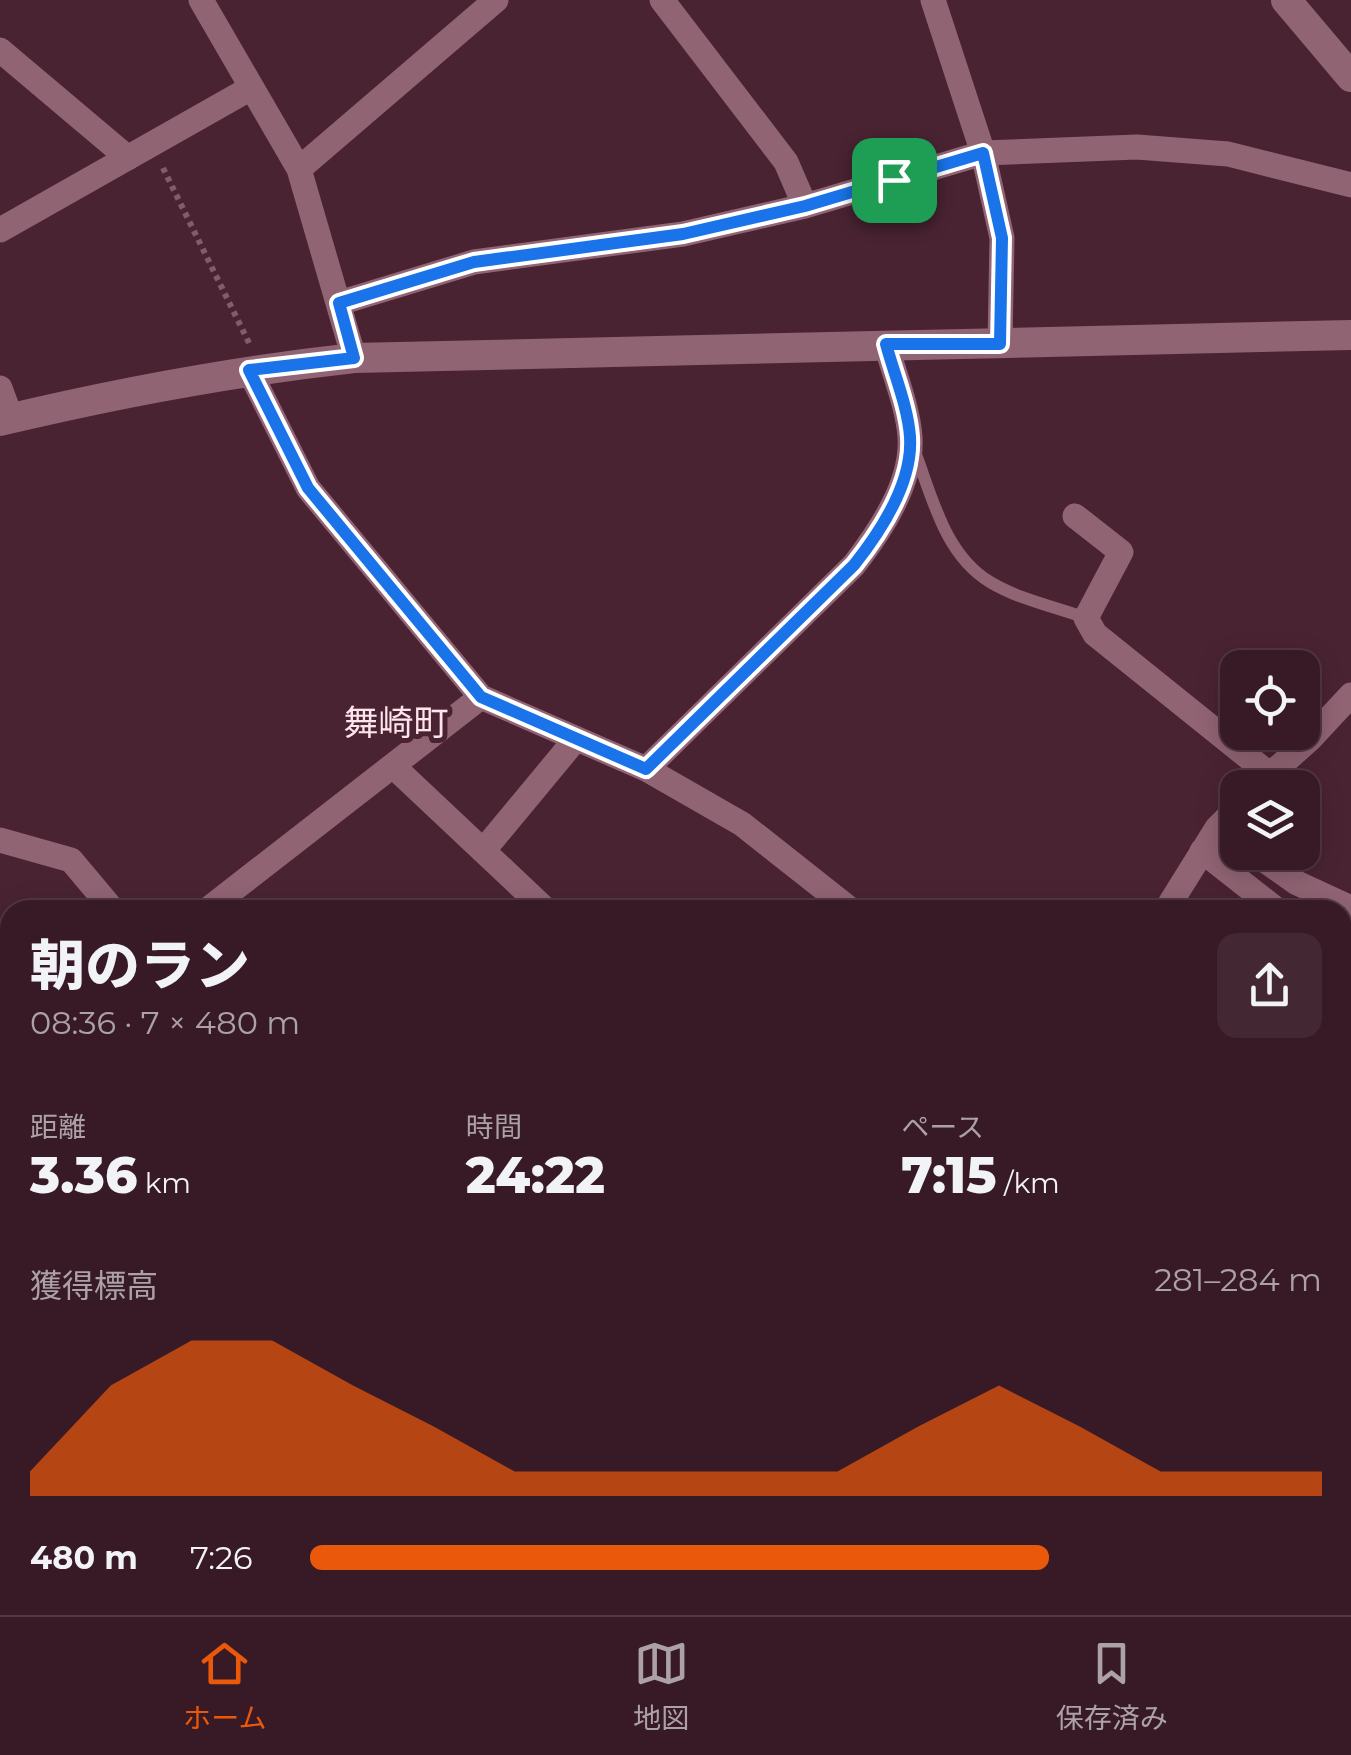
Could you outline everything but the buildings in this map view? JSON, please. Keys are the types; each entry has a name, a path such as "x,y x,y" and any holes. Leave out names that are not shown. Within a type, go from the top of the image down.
{"street":[{"path":"200,0 299,168 354,358"},
{"path":"299,168 496,0"},
{"path":"662,0 786,162 805,206"},
{"path":"933,0 983,153 1002,238 1000,344"},
{"path":"1286,0 1351,77"},
{"path":"0,50 128,158"},
{"path":"0,230 251,88"},
{"path":"339,303 474,262 683,234 805,206 983,153 1137,147 1228,154 1351,185"},
{"path":"0,388 6,420 122,393 249,370 354,358 1351,335"},
{"path":"646,769 854,565 883,527 904,472 910,438 886,344"},
{"path":"249,370 308,488 481,697 646,769 742,824 838,900"},
{"path":"1075,516 1121,552 1086,618 1095,634 1251,770"},
{"path":"1274,770 1310,739 1351,694"},
{"path":"219,900 481,697"},
{"path":"482,850 574,740"},
{"path":"394,768 535,900"},
{"path":"0,840 71,860 104,900"},
{"path":"1172,900 1202,851 1220,840"},
{"path":"1202,851 1264,900"},
{"path":"1278,870 1334,900"}],"lane":[{"path":"910,438 948,538 968,565 992,584 1086,618"}],"path":[{"path":"151,144 251,347 249,370"}],"district":[{"name":"舞崎町","path":"396,722"}],"route":[{"path":"983,153 1002,238 1000,344 886,344 910,438 904,472 883,527 854,565 646,769 481,697 308,488 249,370 354,358 339,303 474,262 683,234 805,206 894,180 983,153"}]}
